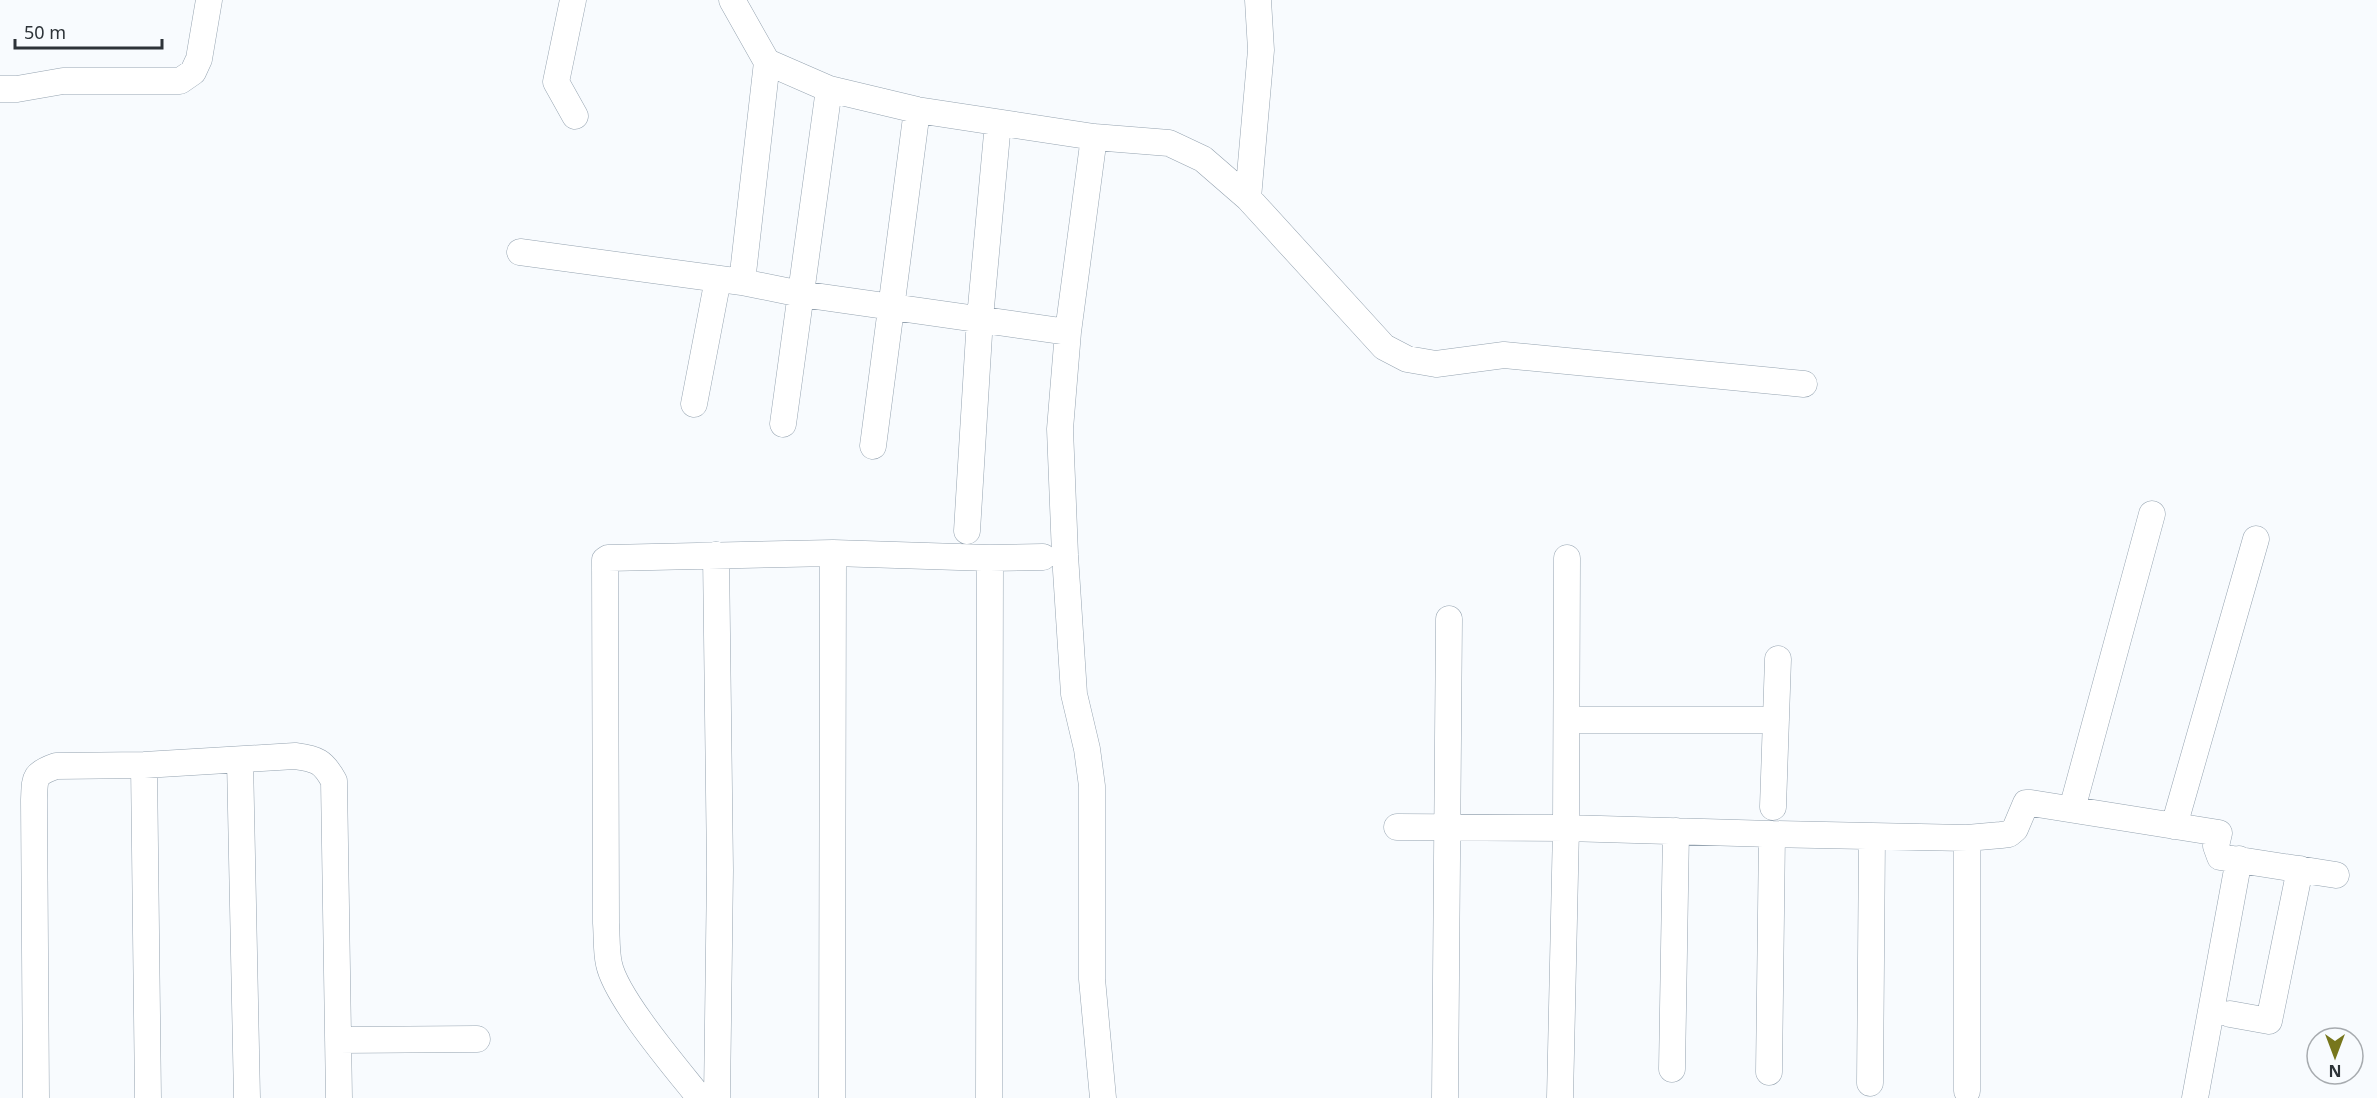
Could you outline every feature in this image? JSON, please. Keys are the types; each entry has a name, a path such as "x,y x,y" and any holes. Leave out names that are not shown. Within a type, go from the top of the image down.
{"street":[{"path":"0,89 17,89 63,81 180,81 193,72 199,59 210,0"},
{"path":"573,0 556,82 575,116"},
{"path":"732,0 767,62 829,89 917,110 998,123 1094,137 1169,143 1203,159 1248,198 1384,347 1407,359 1436,364 1504,355 1804,384"},
{"path":"1248,198 1261,50 1258,0"},
{"path":"694,404 730,280 767,62"},
{"path":"783,424 829,89"},
{"path":"873,446 917,110"},
{"path":"967,531 980,318 998,123"},
{"path":"1094,137 1068,332 1060,429 1074,694 1087,749 1092,786 1092,979 1103,1098"},
{"path":"520,252 730,280 801,294 1068,332"},
{"path":"2072,808 2152,514"},
{"path":"2174,826 2256,539"},
{"path":"832,553 832,1098"},
{"path":"700,1098 621,991 609,966 606,922 605,561 609,558 832,553 990,558 1043,557"},
{"path":"716,555 720,870 717,1098"},
{"path":"989,1098 990,558"},
{"path":"1560,1098 1566,828 1568,558"},
{"path":"1445,1098 1449,619"},
{"path":"1773,807 1778,659"},
{"path":"1567,720 1776,720"},
{"path":"36,1098 35,778 42,771 56,766 144,765 295,756 312,759 326,766 334,781 339,1098"},
{"path":"240,760 247,1098"},
{"path":"144,765 148,1098"},
{"path":"1397,827 1566,828 1967,838 2009,834 2015,829 2026,803 2072,808 2219,833 2216,846 2220,857 2336,875"},
{"path":"1672,1069 1677,831"},
{"path":"1769,1072 1772,834"},
{"path":"1870,1083 1872,837"},
{"path":"1967,838 1967,1091"},
{"path":"2195,1098 2239,859"},
{"path":"2230,1014 2269,1021 2300,869"},
{"path":"338,1040 477,1039"}]}
